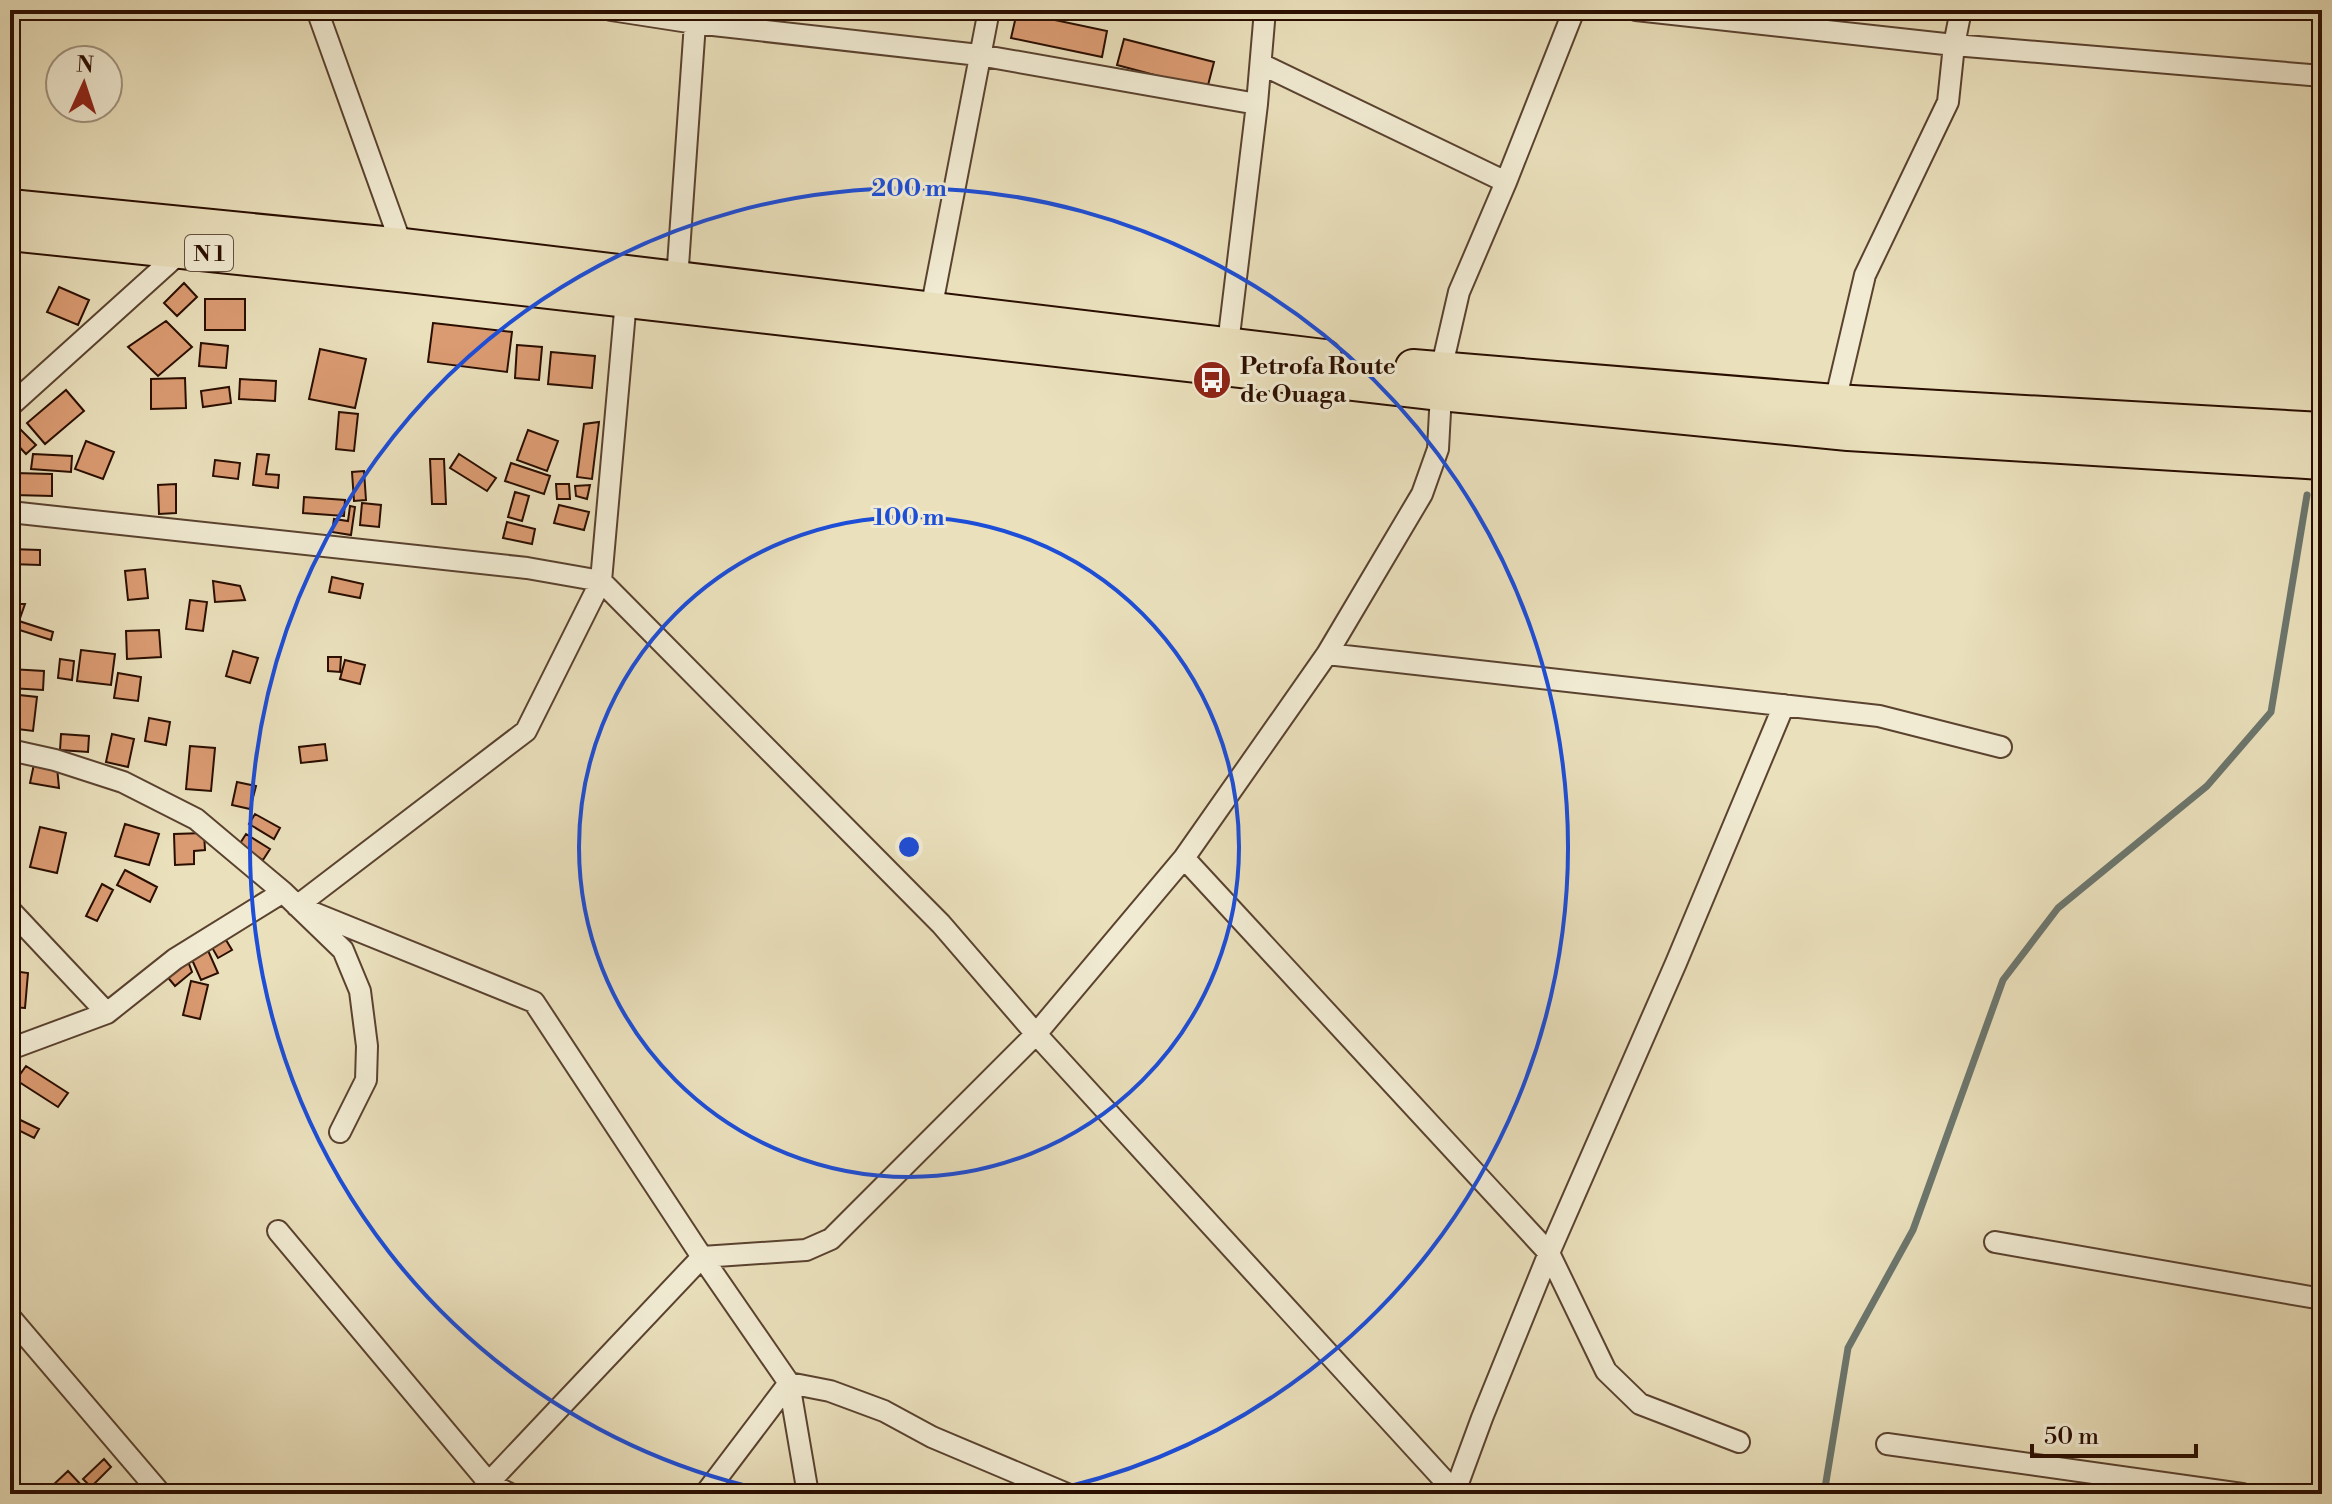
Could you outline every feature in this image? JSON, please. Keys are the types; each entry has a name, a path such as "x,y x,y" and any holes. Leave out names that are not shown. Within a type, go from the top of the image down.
{"highway":[{"name":"N 1","path":"10,207 187,237 406,261 677,280 1228,344 1300,365"},
{"name":"N 1","path":"10,233 187,237"},
{"name":"N 1","path":"406,261 626,300 1300,365 1848,433 2322,462"},
{"name":"N 1","path":"1441,382 2322,430"}],"street":[{"path":"317,10 406,261"},
{"path":"611,10 697,16 979,55 1257,104"},
{"path":"931,310 989,10"},
{"path":"1228,344 1265,10"},
{"path":"484,1488 702,1257 806,1250 831,1239 1036,1034 1184,858 1327,654 1422,494 1438,449 1441,382 1459,292 1574,10"},
{"path":"1636,10 1954,45 2322,76"},
{"path":"1835,402 1865,275 1948,102 1961,10"},
{"path":"677,280 697,16"},
{"path":"1261,64 1506,182"},
{"path":"10,406 187,237"},
{"path":"10,1049 107,1013 175,959 290,899 526,731 601,581 626,300"},
{"path":"10,512 527,568 601,581 941,924 1036,1034 1454,1492 1549,1253 1676,963 1784,705"},
{"path":"1327,654 1879,716 2001,747"},
{"path":"10,750 55,760 123,782 196,819 290,899 343,950 360,991 367,1046 366,1080 340,1132"},
{"path":"1184,858 1549,1253 1606,1371 1640,1404 1739,1442"},
{"path":"290,899 534,1002 789,1383 808,1494"},
{"path":"10,910 107,1013"},
{"path":"278,1231 484,1488 510,1494"},
{"path":"1995,1242 2322,1299"},
{"path":"10,1317 161,1494"},
{"path":"705,1494 789,1383"},
{"path":"789,1383 830,1391 884,1411 932,1437 1067,1494"},
{"path":"1887,1444 2242,1494"}],"building":[{"path":"1017,12 1107,31 1102,57 1011,38"},
{"path":"1124,39 1214,62 1207,89 1117,65"},
{"path":"184,283 197,297 177,316 164,303"},
{"path":"59,287 89,300 78,325 47,312"},
{"path":"205,299 245,299 245,330 205,330"},
{"path":"166,321 192,347 158,376 128,347"},
{"path":"433,323 512,332 507,372 428,362"},
{"path":"201,343 228,346 226,368 199,366"},
{"path":"517,345 542,347 539,380 515,378"},
{"path":"320,349 366,359 355,408 309,399"},
{"path":"551,352 595,356 592,388 548,384"},
{"path":"185,378 186,408 151,409 151,379"},
{"path":"240,379 276,381 275,401 239,399"},
{"path":"229,387 231,403 203,407 201,391"},
{"path":"66,390 84,411 45,444 27,423"},
{"path":"339,412 358,414 354,451 336,449"},
{"path":"599,422 592,479 577,477 584,424"},
{"path":"19,428 36,445 26,454 10,437"},
{"path":"528,430 558,441 547,471 517,460"},
{"path":"86,441 114,452 103,479 75,469"},
{"path":"33,454 72,456 71,472 31,469"},
{"path":"257,454 269,455 266,474 279,475 278,488 253,485"},
{"path":"459,454 496,478 487,491 450,468"},
{"path":"430,459 444,459 446,504 432,504"},
{"path":"215,460 240,463 238,479 213,476"},
{"path":"511,463 550,476 544,494 505,481"},
{"path":"364,471 366,500 354,501 352,472"},
{"path":"15,473 52,474 52,496 14,495"},
{"path":"176,484 176,513 159,514 158,485"},
{"path":"556,484 569,484 570,499 557,499"},
{"path":"590,485 587,499 576,496 575,486"},
{"path":"515,492 529,496 522,521 508,517"},
{"path":"304,497 345,500 344,516 303,513"},
{"path":"362,503 381,505 379,527 360,525"},
{"path":"559,505 589,512 584,530 554,523"},
{"path":"350,506 355,507 351,535 332,532 334,519 348,521"},
{"path":"507,522 535,529 532,544 503,538"},
{"path":"10,549 40,550 40,565 10,564"},
{"path":"145,569 148,598 128,600 125,571"},
{"path":"332,577 363,584 360,598 329,592"},
{"path":"213,581 240,586 245,600 215,602"},
{"path":"190,600 207,602 203,631 186,629"},
{"path":"10,604 25,604 19,621 53,632 51,640 10,627"},
{"path":"159,630 161,657 127,659 126,631"},
{"path":"81,650 115,654 111,685 77,681"},
{"path":"233,651 258,658 250,683 226,676"},
{"path":"328,657 341,657 340,672 328,671"},
{"path":"60,659 74,661 72,680 58,678"},
{"path":"345,660 365,665 360,684 340,679"},
{"path":"10,669 44,671 43,690 10,688"},
{"path":"118,673 141,677 138,701 114,698"},
{"path":"10,694 37,697 33,731 10,728"},
{"path":"149,718 170,722 166,745 145,741"},
{"path":"61,734 89,736 88,752 60,750"},
{"path":"112,734 134,739 128,767 106,762"},
{"path":"325,744 327,760 301,763 299,747"},
{"path":"190,746 215,748 211,791 186,789"},
{"path":"34,764 57,767 59,788 30,783"},
{"path":"237,782 256,786 250,809 232,805"},
{"path":"255,814 280,828 274,839 249,824"},
{"path":"125,824 159,834 149,865 115,856"},
{"path":"40,827 66,833 57,873 30,867"},
{"path":"10,831 16,831 14,860 10,860"},
{"path":"204,833 205,850 194,851 194,864 175,865 174,834"},
{"path":"246,834 270,849 263,860 239,845"},
{"path":"125,870 157,887 150,902 117,885"},
{"path":"102,884 113,890 97,921 86,916"},
{"path":"226,940 232,950 218,958 210,944"},
{"path":"206,946 218,973 201,980 189,953"},
{"path":"186,956 192,972 175,986 165,974"},
{"path":"13,971 28,973 25,1008 10,1007"},
{"path":"191,981 208,985 200,1019 183,1015"},
{"path":"26,1066 68,1093 58,1107 16,1080"},
{"path":"10,1115 39,1129 34,1138 10,1126"},
{"path":"104,1459 111,1467 91,1487 83,1479"},
{"path":"68,1471 84,1488 77,1494 58,1494 51,1487"}],"waterway":[{"path":"1824,1494 1848,1348 1913,1230 2003,980 2058,908 2207,786 2271,712 2307,495"}],"place":[{"name":"Petrofa Route de Ouaga","path":"1212,380"}]}
